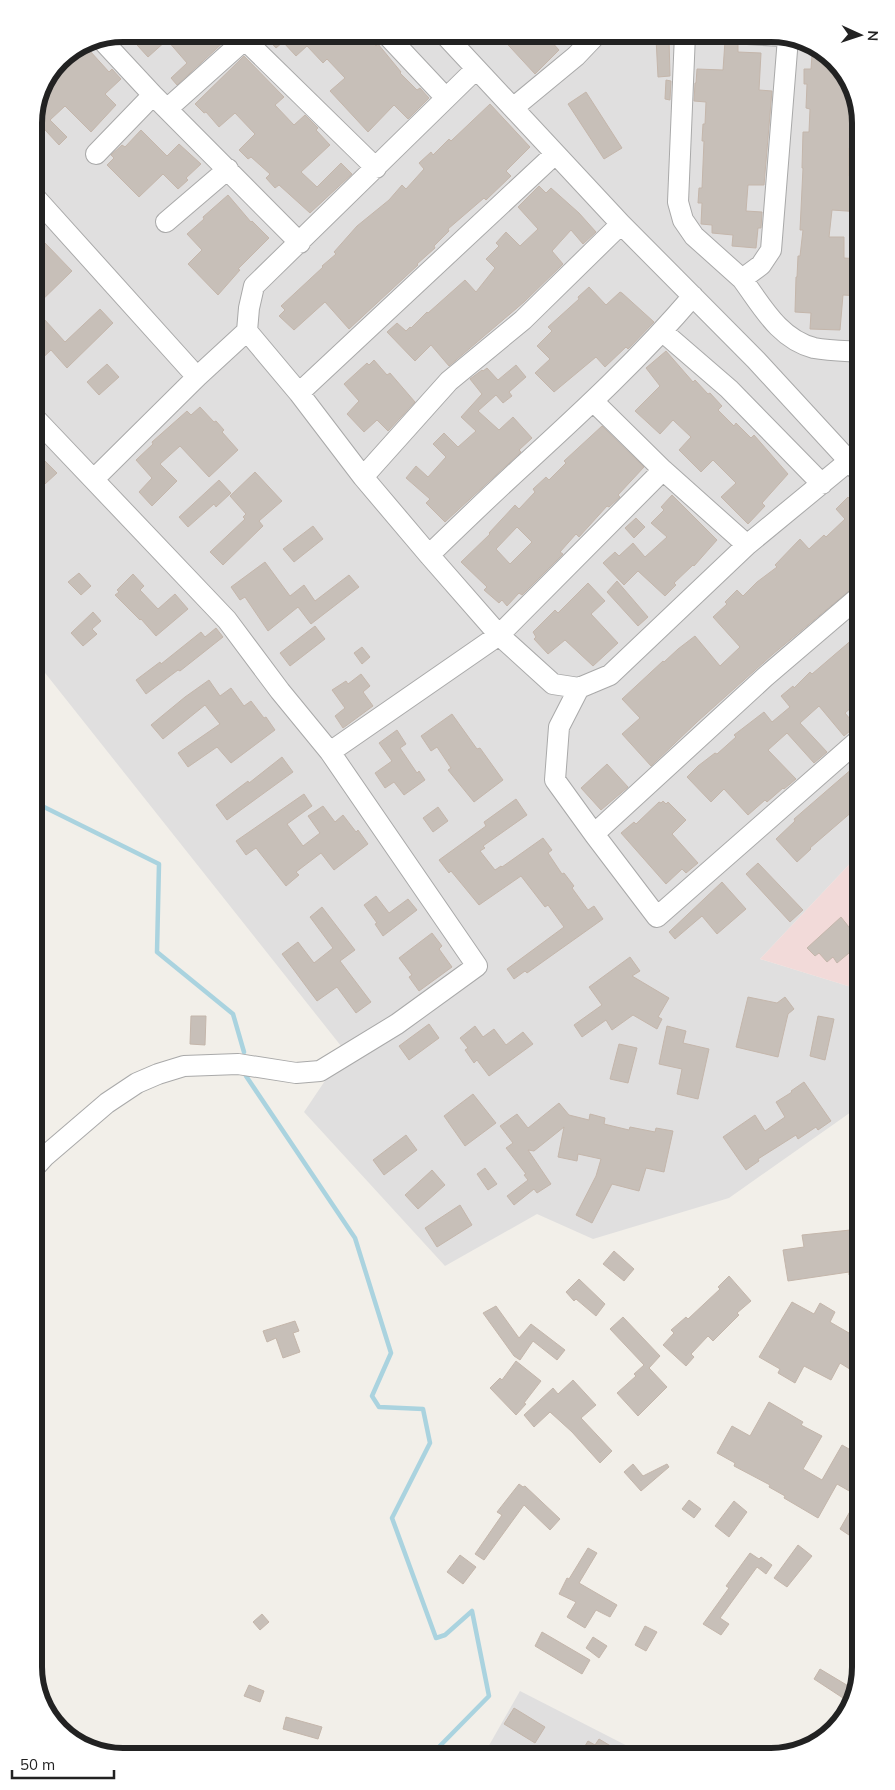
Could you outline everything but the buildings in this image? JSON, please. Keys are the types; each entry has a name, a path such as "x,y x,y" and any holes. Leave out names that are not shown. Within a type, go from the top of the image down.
{"street":[{"path":"167,109 238,42"},
{"path":"251,42 376,168"},
{"path":"394,42 446,98"},
{"path":"453,43 621,224 756,360 852,464"},
{"path":"513,108 589,43"},
{"path":"685,43 678,202 683,220 694,236 742,279 778,327 789,336 813,348 852,351"},
{"path":"742,279 761,265 771,250 788,44"},
{"path":"106,45 153,95 300,243"},
{"path":"94,479 197,377 247,331 249,308 254,286 476,69"},
{"path":"96,154 153,95"},
{"path":"298,393 555,154"},
{"path":"166,222 228,169"},
{"path":"43,206 197,377"},
{"path":"363,477 449,381 523,320 621,224"},
{"path":"429,555 524,464 594,402 663,332 693,296"},
{"path":"247,331 363,477 429,555 499,635 553,684 579,688 610,674 747,545 822,484 852,469"},
{"path":"663,332 729,389 822,484"},
{"path":"594,402 663,470 747,545"},
{"path":"42,1159 100,1108 137,1083 158,1074 184,1066 238,1064 296,1073 320,1071 397,1024 477,966 330,752 280,691 227,620 43,426"},
{"path":"330,752 499,635 663,470"},
{"path":"594,834 758,683 852,603"},
{"path":"579,688 559,727 555,780 657,917 852,746"}],"shaded area":[{"path":"124,42 777,43 787,44 807,51 817,56 839,78 851,108 852,124 852,862 760,959 852,987 852,1111 729,1198 593,1239 537,1214 445,1266 304,1112 345,1051 43,670 43,118 49,93 56,78 78,56 108,44"},
{"path":"852,862 852,987 760,959"},
{"path":"520,1691 631,1748 488,1748"}],"waterway":[{"path":"43,806 159,864 157,952 233,1014 244,1052"},
{"path":"246,1076 355,1238 391,1353 372,1396 379,1407 423,1409 430,1443 392,1518 436,1638 445,1635 472,1611 489,1696 438,1747"}]}
